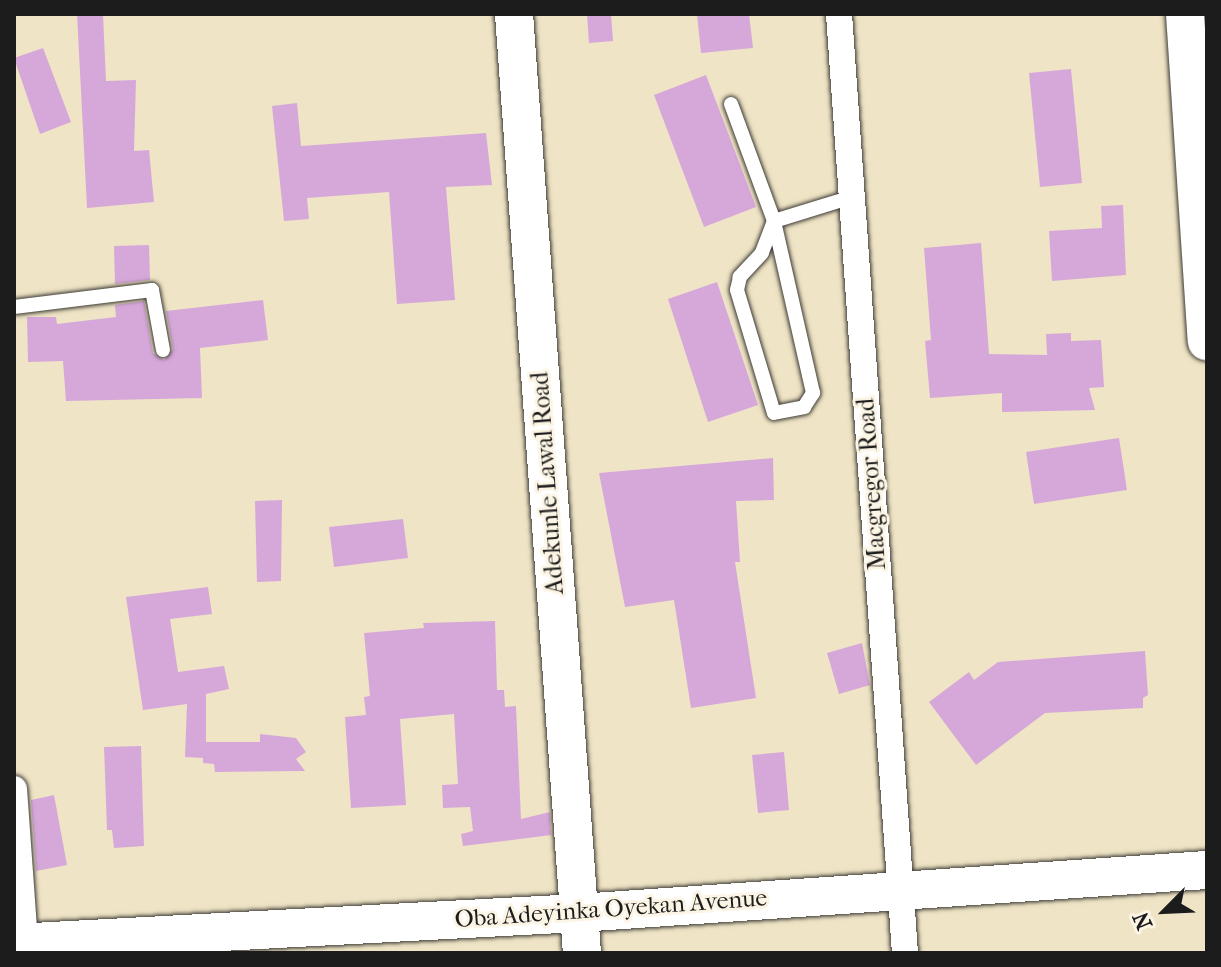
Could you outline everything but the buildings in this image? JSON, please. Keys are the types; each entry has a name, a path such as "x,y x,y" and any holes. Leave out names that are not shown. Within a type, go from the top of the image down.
{"main road":[{"name":"Adekunle Lawal Road","path":"514,14 582,953"},
{"path":"1185,14 1207,341"},
{"name":"Oba Adeyinka Oyekan Avenue","path":"20,943 579,913 1207,870"}],"street":[{"name":"Macgregor Road","path":"839,14 905,953"},
{"path":"14,789 20,943"}],"lane":[{"path":"731,104 774,221 813,393 804,407 780,415 769,407 737,290 740,277 762,253 774,221"},
{"path":"774,221 852,197"},
{"path":"14,307 152,290 163,350"}]}
